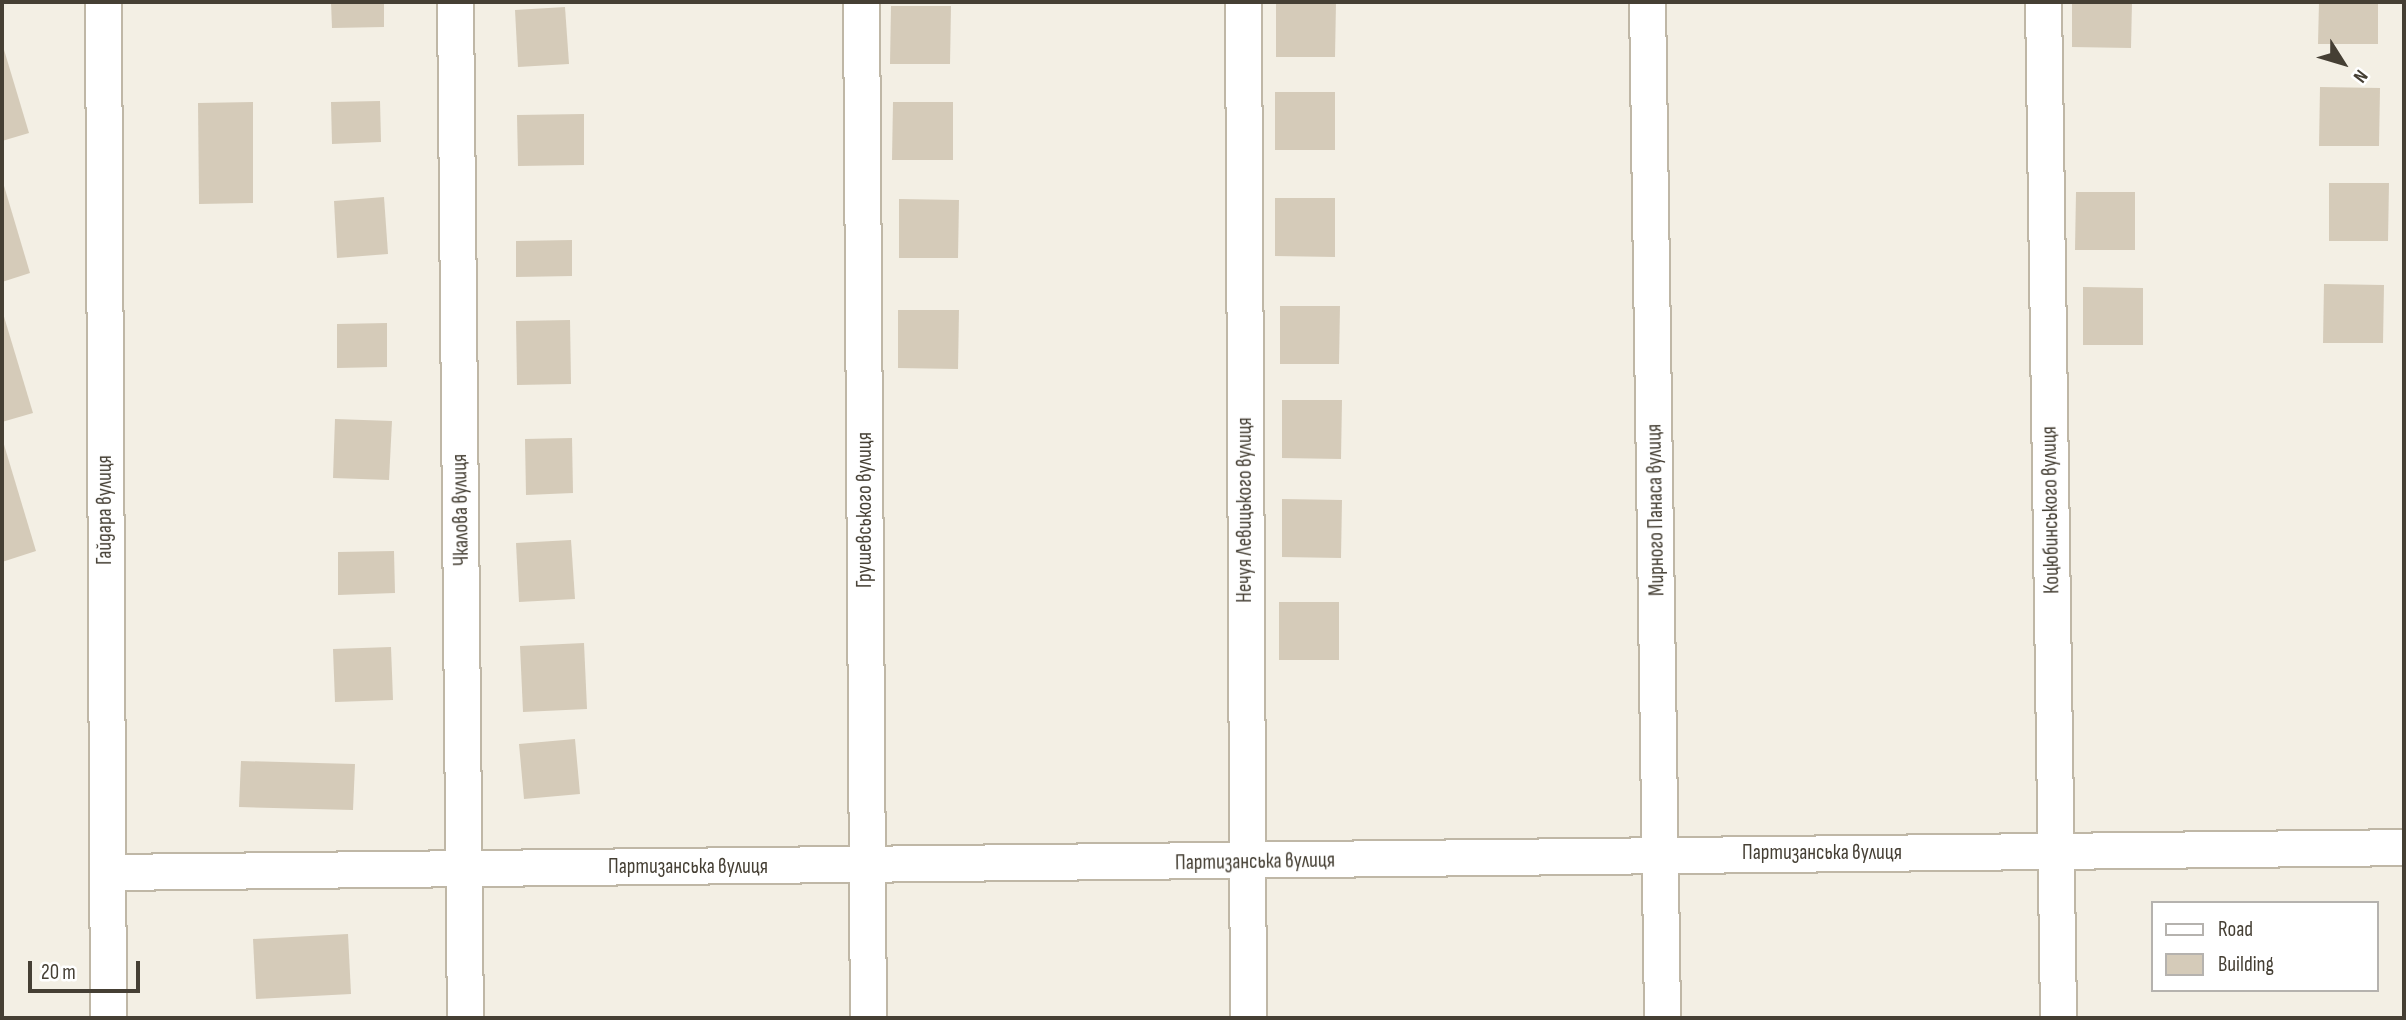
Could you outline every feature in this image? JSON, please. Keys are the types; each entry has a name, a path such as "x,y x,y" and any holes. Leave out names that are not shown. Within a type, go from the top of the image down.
{"street":[{"name":"Гайдара вулиця","path":"103,2 108,1018"},
{"name":"Чкалова вулиця","path":"456,2 465,1018"},
{"name":"Грушевського вулиця","path":"861,2 868,1018"},
{"name":"Нечуя Левицького вулиця","path":"1242,2 1248,1018"},
{"name":"Мирного Панаса вулиця","path":"1647,2 1662,1018"},
{"name":"Коцюбинського вулиця","path":"2043,2 2058,1018"},
{"name":"Партизанська вулиця","path":"107,872 464,866 867,868 1661,854 2404,847"}],"building":[{"path":"331,2 384,2 384,27 332,28"},
{"path":"1276,2 1336,2 1335,57 1276,57"},
{"path":"2072,2 2132,2 2131,48 2072,47"},
{"path":"2319,2 2378,2 2378,44 2318,44"},
{"path":"891,6 951,6 950,64 890,64"},
{"path":"565,7 569,64 518,67 515,10"},
{"path":"2,43 29,133 2,141"},
{"path":"2320,87 2380,88 2379,146 2319,146"},
{"path":"1275,92 1335,92 1335,150 1275,150"},
{"path":"380,101 381,142 332,144 331,102"},
{"path":"253,102 253,203 199,204 198,103"},
{"path":"893,102 953,102 953,160 892,160"},
{"path":"584,114 584,165 518,166 517,115"},
{"path":"2,179 30,273 2,282"},
{"path":"2329,183 2389,183 2388,241 2329,241"},
{"path":"2076,192 2135,192 2135,250 2075,250"},
{"path":"384,197 388,254 337,258 334,201"},
{"path":"1275,198 1335,198 1335,257 1275,256"},
{"path":"899,199 959,200 958,258 899,258"},
{"path":"572,240 572,276 516,277 516,241"},
{"path":"2324,284 2384,285 2383,343 2323,343"},
{"path":"2083,287 2143,288 2143,345 2083,345"},
{"path":"1280,306 1340,306 1339,364 1280,364"},
{"path":"2,310 33,413 2,422"},
{"path":"898,310 959,310 958,369 898,368"},
{"path":"570,320 571,384 517,385 516,321"},
{"path":"387,323 387,367 337,368 337,324"},
{"path":"1282,400 1342,400 1341,459 1282,458"},
{"path":"335,419 392,421 389,480 333,478"},
{"path":"2,438 36,551 2,562"},
{"path":"572,438 573,493 526,495 525,439"},
{"path":"1282,499 1342,500 1341,558 1282,557"},
{"path":"571,540 575,599 519,602 516,543"},
{"path":"394,551 395,593 338,595 338,552"},
{"path":"1279,602 1339,602 1339,660 1279,660"},
{"path":"584,643 587,709 523,712 520,646"},
{"path":"391,647 393,700 335,702 333,649"},
{"path":"575,739 580,794 524,799 519,744"},
{"path":"241,761 355,764 353,810 239,807"},
{"path":"348,934 351,994 256,999 253,939"}]}
